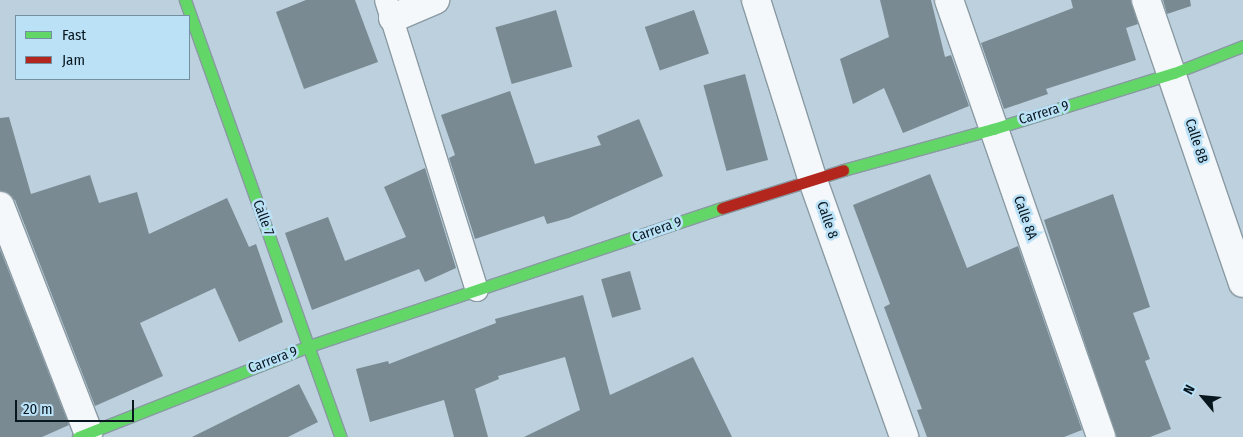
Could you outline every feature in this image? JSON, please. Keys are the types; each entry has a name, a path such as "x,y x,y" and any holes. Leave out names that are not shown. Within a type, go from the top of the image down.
{"street":[{"name":"Calle 7","path":"185,0 341,437"},
{"path":"389,9 435,0"},
{"name":"Calle 8","path":"756,0 812,178 904,437"},
{"name":"Calle 8A","path":"949,0 1101,437"},
{"name":"Calle 8B","path":"1146,0 1174,73 1243,283"},
{"name":"Carrera 9","path":"83,435 309,346 812,178 994,128 1174,73 1243,46"},
{"path":"0,206 83,435"}],"lane":[{"path":"389,9 477,290"}],"building":[{"path":"306,0 355,0 378,62 304,89 276,12"},
{"path":"880,0 931,0 945,57 951,55 969,106 903,133 884,88 853,104 840,59 889,37"},
{"path":"1071,0 1131,0 1138,24 1126,28 1136,60 1046,89 1048,94 1004,109 981,43 1073,8"},
{"path":"1163,0 1190,0 1191,6 1167,14"},
{"path":"556,10 572,67 512,84 495,27"},
{"path":"694,10 709,53 660,70 645,27"},
{"path":"745,74 768,160 727,171 703,85"},
{"path":"510,91 535,164 601,145 597,136 639,119 663,176 569,218 547,224 544,216 475,239 449,158 455,155 441,115"},
{"path":"9,117 31,194 90,175 99,203 137,192 149,234 227,198 249,247 256,244 283,322 239,342 215,288 140,323 163,376 95,406 15,200 0,191 0,118"},
{"path":"425,168 456,268 425,282 419,269 312,310 285,233 328,217 345,261 406,237 384,187"},
{"path":"930,174 967,268 1018,246 1082,430 1064,437 927,437 917,410 922,409 884,307 890,304 853,205"},
{"path":"1113,194 1150,307 1133,313 1150,359 1145,361 1171,429 1150,437 1116,437 1044,220"},
{"path":"0,249 69,425 42,437 0,437"},
{"path":"630,271 641,309 612,318 601,279"},
{"path":"583,295 610,395 693,357 732,437 524,437 580,410 565,357 498,376 499,379 475,389 488,437 454,437 444,400 370,422 356,369 388,361 389,364 496,323 495,319"},
{"path":"299,384 318,422 288,437 192,437"}],"traffic: fast":[{"path":"185,0 341,437"},
{"path":"843,170 993,129 1174,73 1243,46"},
{"path":"78,437 309,346 722,208"}],"traffic: jam":[{"path":"722,208 843,170"}]}
